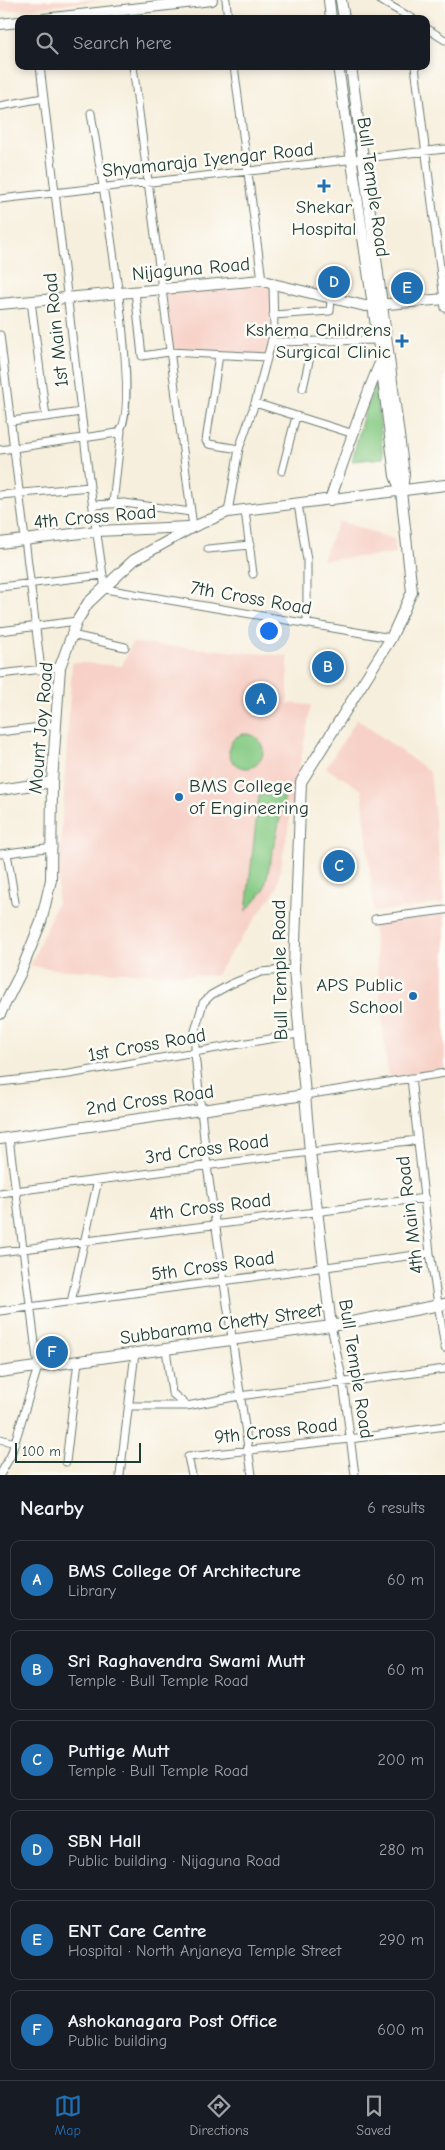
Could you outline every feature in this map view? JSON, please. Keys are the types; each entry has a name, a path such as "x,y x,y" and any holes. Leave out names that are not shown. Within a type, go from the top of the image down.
{"main road":[{"path":"110,15 212,0"},
{"path":"329,0 331,15"},
{"path":"341,0 343,15"},
{"path":"0,24 15,22"},
{"name":"Bull Temple Road","path":"339,70 404,474 401,491"},
{"name":"Bull Temple Road","path":"331,1326 304,1095 294,969 301,782 391,638 412,592 401,491 395,476 378,340 378,306 364,159 352,70"},
{"name":"Nijaguna Road","path":"0,304 262,280 331,299 378,306 445,302"},
{"path":"330,500 364,401 381,361"},
{"name":"Mount Joy Road","path":"0,1014 20,974 41,922 51,880 53,847 52,782 60,667 77,621 88,603 134,560 193,527 228,512 445,485"},
{"name":"4th Cross Road","path":"0,543 97,531 193,527"},
{"path":"0,790 52,782"},
{"name":"2nd Cross Road","path":"4,1138 304,1095"},
{"name":"Subbarama Chetty Street","path":"0,1369 38,1367 331,1326 442,1305"}],"street":[{"path":"226,0 228,15"},
{"path":"380,0 406,15"},
{"path":"430,31 445,40"},
{"name":"1st Main Road","path":"40,70 90,487 105,589"},
{"path":"133,70 193,527"},
{"path":"234,70 262,280"},
{"path":"415,70 424,152 445,302"},
{"path":"0,106 43,98"},
{"path":"90,113 119,293 126,383 124,425 120,431 113,504"},
{"name":"Shyamaraja Iyengar Road","path":"0,200 445,149"},
{"path":"228,512 239,449 255,403 274,332 273,284"},
{"path":"136,291 142,356 169,352 267,357"},
{"path":"273,315 330,311 331,299"},
{"path":"31,301 46,416"},
{"path":"0,335 2,371 41,670"},
{"path":"271,342 313,343 378,340"},
{"path":"303,388 313,343"},
{"path":"219,355 206,441 209,444 239,449"},
{"path":"255,403 354,434"},
{"path":"10,421 81,412"},
{"path":"282,471 296,416"},
{"path":"0,450 85,439 120,431"},
{"path":"0,495 90,487"},
{"path":"93,505 113,504 191,512"},
{"path":"298,504 307,560 307,624"},
{"path":"245,510 252,574"},
{"path":"208,549 250,545"},
{"path":"0,587 103,575"},
{"name":"7th Cross Road","path":"105,589 391,638"},
{"path":"0,631 77,621"},
{"path":"72,635 125,647"},
{"path":"0,674 60,667"},
{"path":"0,732 57,725"},
{"path":"14,902 3,853 53,847"},
{"path":"375,919 445,910"},
{"path":"252,1475 239,1396 225,1281 215,1224 195,1054 195,1031 203,1003 211,995 231,984 261,972 294,969"},
{"name":"1st Cross Road","path":"0,1082 69,1074 195,1054 298,1034"},
{"path":"304,1095 445,1073"},
{"name":"4th Main Road","path":"410,1078 430,1253 442,1305 445,1348"},
{"path":"0,1475 15,1443 38,1367 32,1307 4,1138"},
{"name":"3rd Cross Road","path":"0,1193 310,1152 418,1140"},
{"path":"71,1302 98,1180"},
{"name":"4th Cross Road","path":"0,1252 425,1198"},
{"name":"5th Cross Road","path":"0,1311 430,1253"},
{"name":"Bull Temple Road","path":"331,1326 343,1382 355,1475"},
{"path":"166,1349 172,1394 187,1406"},
{"path":"120,1475 135,1353"},
{"path":"66,1462 78,1361"},
{"path":"129,1406 187,1406 239,1396 445,1369"},
{"name":"9th Cross Road","path":"192,1475 188,1457 350,1439 445,1426"},
{"path":"0,1439 15,1443"}],"shaded area":[{"path":"0,0 101,0 0,12"},
{"path":"254,284 271,288 270,334 265,355 172,351 164,291"},
{"path":"339,521 394,539 396,554 322,560"},
{"name":"BMS College of Engineering","path":"132,643 288,656 288,703 311,705 277,888 215,976 65,970 30,966 57,902 72,662 122,666"},
{"path":"357,719 430,772 444,903 374,912 362,790 326,768"},
{"name":"APS Public School","path":"445,915 445,1068 388,1077 373,924"}],"green space":[{"path":"376,382 383,458 352,461 362,421"},
{"path":"246,734 258,739 263,751 258,763 246,768 234,763 229,751 234,739"},
{"path":"259,795 285,796 264,890 246,911"}],"place":[{"name":"Shekar Hospital","path":"324,186"},
{"name":"SBN Hall","path":"334,282"},
{"name":"ENT Care Centre","path":"407,288"},
{"name":"Kshema Childrens Surgical Clinic","path":"402,341"},
{"name":"Sri Raghavendra Swami Mutt","path":"328,667"},
{"name":"BMS College Of Architecture","path":"261,699"},
{"name":"BMS College of Engineering","path":"179,797"},
{"name":"Puttige Mutt","path":"339,866"},
{"name":"APS Public School","path":"413,996"},
{"name":"Ashokanagara Post Office","path":"52,1352"}]}
